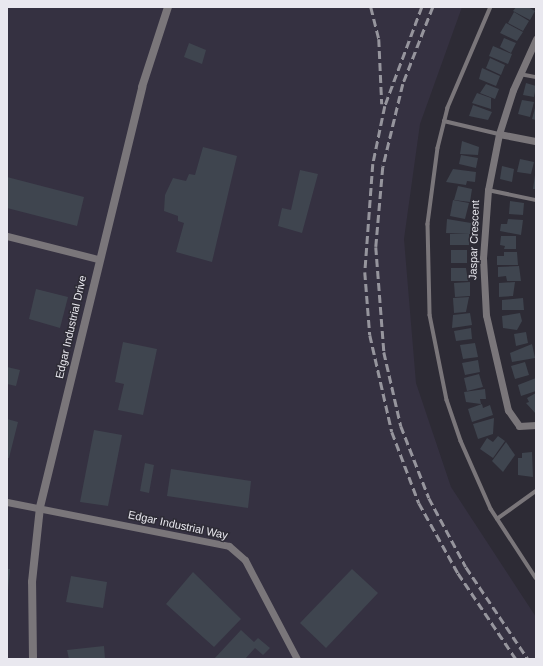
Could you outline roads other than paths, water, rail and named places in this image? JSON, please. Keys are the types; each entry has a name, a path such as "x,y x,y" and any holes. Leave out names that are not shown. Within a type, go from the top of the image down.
{"street":[{"name":"Edgar Industrial Drive","path":"33,659 32,582 40,507 98,259 142,87 168,7"},
{"name":"Jaspar Crescent","path":"536,39 520,74 499,134 488,190 483,283 493,357 512,420 523,427 536,425"},
{"path":"499,134 536,141"},
{"path":"7,236 98,259"},
{"name":"Edgar Industrial Way","path":"7,502 40,507 229,546 245,560 296,659"}],"lane":[{"path":"491,7 471,48 444,121 428,224 432,325 452,416 497,519 536,578"},
{"path":"520,74 536,77"},
{"path":"444,121 499,134"},
{"path":"488,190 536,200"},
{"path":"497,519 536,491"}],"railway":[{"path":"371,7 379,39 382,104"},
{"path":"422,7 385,106 373,164 365,272 370,335 392,432 419,503 458,573 516,659"},
{"path":"433,7 403,84 383,167 376,247 384,352 401,426 429,498 466,567 528,659"}]}
